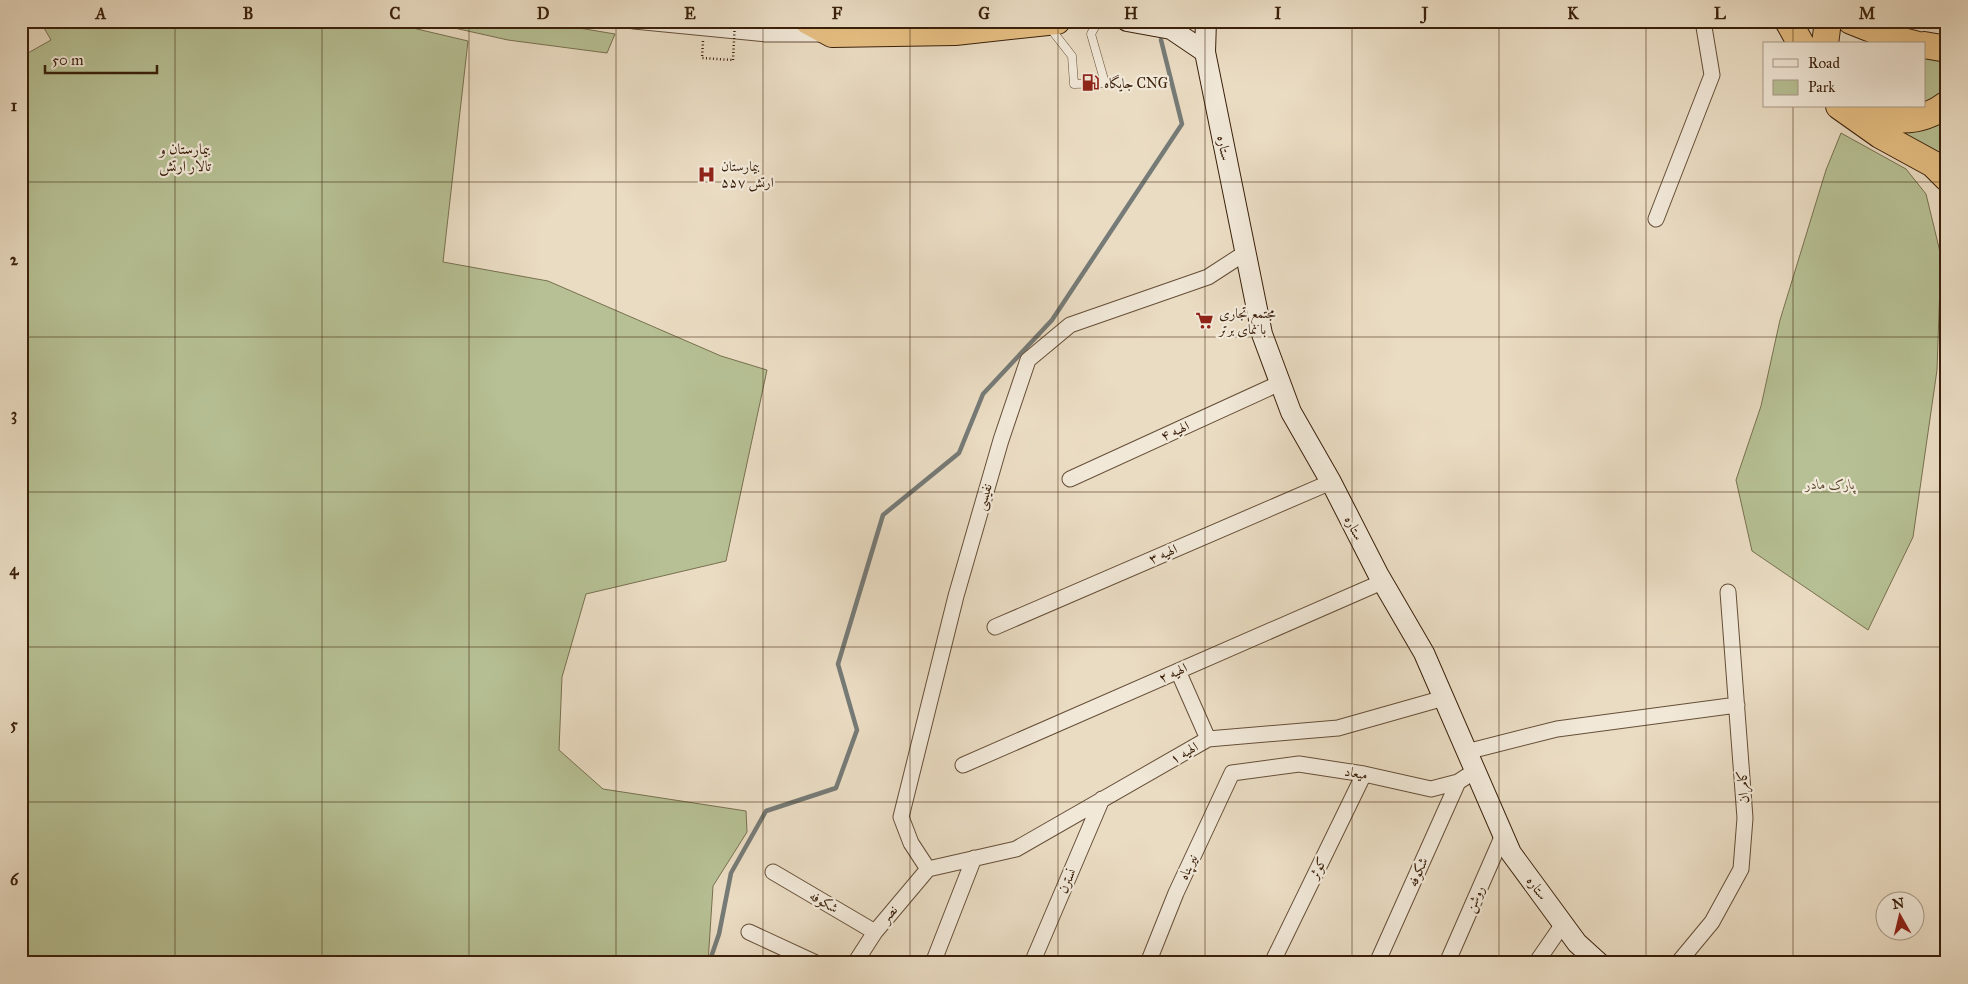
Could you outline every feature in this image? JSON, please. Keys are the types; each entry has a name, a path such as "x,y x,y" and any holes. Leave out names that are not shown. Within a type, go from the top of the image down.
{"highway":[{"path":"808,21 832,34 956,32 1051,22"},
{"path":"1788,21 1799,42"},
{"path":"1825,42 1828,21"},
{"path":"1851,21 1907,42"},
{"path":"1926,46 1947,49"},
{"path":"1861,108 1885,118 1910,120 1936,113 1947,104"},
{"path":"1842,108 1880,135 1933,164 1947,178"}],"street":[{"path":"634,21 766,34 832,34"},
{"path":"1127,21 1171,29 1205,52"},
{"name":"ستاره","path":"1206,21 1205,52 1262,334 1290,412 1331,482 1382,582 1424,653 1466,752 1466,776 1503,835 1511,853 1577,942 1599,963"},
{"path":"1656,219 1712,75 1702,21"},
{"name":"نفیسی","path":"928,869 911,844 901,817 956,596 1001,440 1028,360 1070,325 1208,277 1245,253"},
{"name":"الهیه ۴","path":"1070,478 1280,383"},
{"name":"الهیه ۳","path":"995,627 1331,482"},
{"name":"الهیه ۲","path":"963,765 1382,582"},
{"name":"کامران","path":"1678,963 1712,922 1742,869 1745,818 1728,592"},
{"path":"1178,671 1208,739"},
{"name":"الهیه ۱","path":"928,869 1016,849 1208,739 1338,728 1444,698"},
{"path":"1466,752 1557,729 1737,705"},
{"name":"میعاد","path":"1232,773 1299,764 1364,774 1431,789 1466,776"},
{"name":"نیرپناه","path":"1148,963 1176,894 1232,773"},
{"name":"کوثر","path":"1272,963 1364,774"},
{"name":"شکوفه","path":"1377,963 1466,776"},
{"name":"نسترن","path":"1032,963 1102,799"},
{"name":"روشن","path":"1447,963 1503,835"},
{"path":"933,963 974,858"},
{"name":"نصر","path":"855,963 875,932 928,869"},
{"name":"شکوفه","path":"773,872 875,932"},
{"path":"1536,963 1563,924"},
{"path":"749,932 816,963"}],"lane":[{"path":"1051,22 1072,56 1074,84 1106,83 1091,34 1098,21"}],"path":[{"path":"702,58 733,60 735,21"}],"green space":[{"path":"40,21 383,21 468,41 443,262 548,281 721,356 767,370 726,561 586,594 562,677 559,750 603,789 746,811 747,832 713,886 708,963 21,963 21,57 51,40"},
{"path":"423,21 537,21 615,34 607,53 508,40"},
{"path":"1926,55 1947,58 1947,93 1926,105"},
{"path":"1877,108 1920,108 1902,112"},
{"path":"1947,119 1947,164 1918,142 1885,128"},
{"name":"پارک مادر","path":"1841,133 1906,169 1926,194 1941,256 1937,370 1913,537 1868,630 1752,551 1736,480 1761,406 1780,320 1826,170"}],"waterway":[{"path":"709,963 719,934 731,873 766,811 836,788 857,730 838,664 883,515 959,453 983,394 1052,320 1182,124 1161,40"}],"place":[{"name":"جایگاه CNG","path":"1090,83"},
{"name":"بیمارستان ۵۵۷ ارتش","path":"707,174"},
{"name":"مجتمع تجاری با نمای برتر","path":"1205,321"}],"district":[{"name":"بیمارستان و تالار ارتش","path":"185,158"}]}
